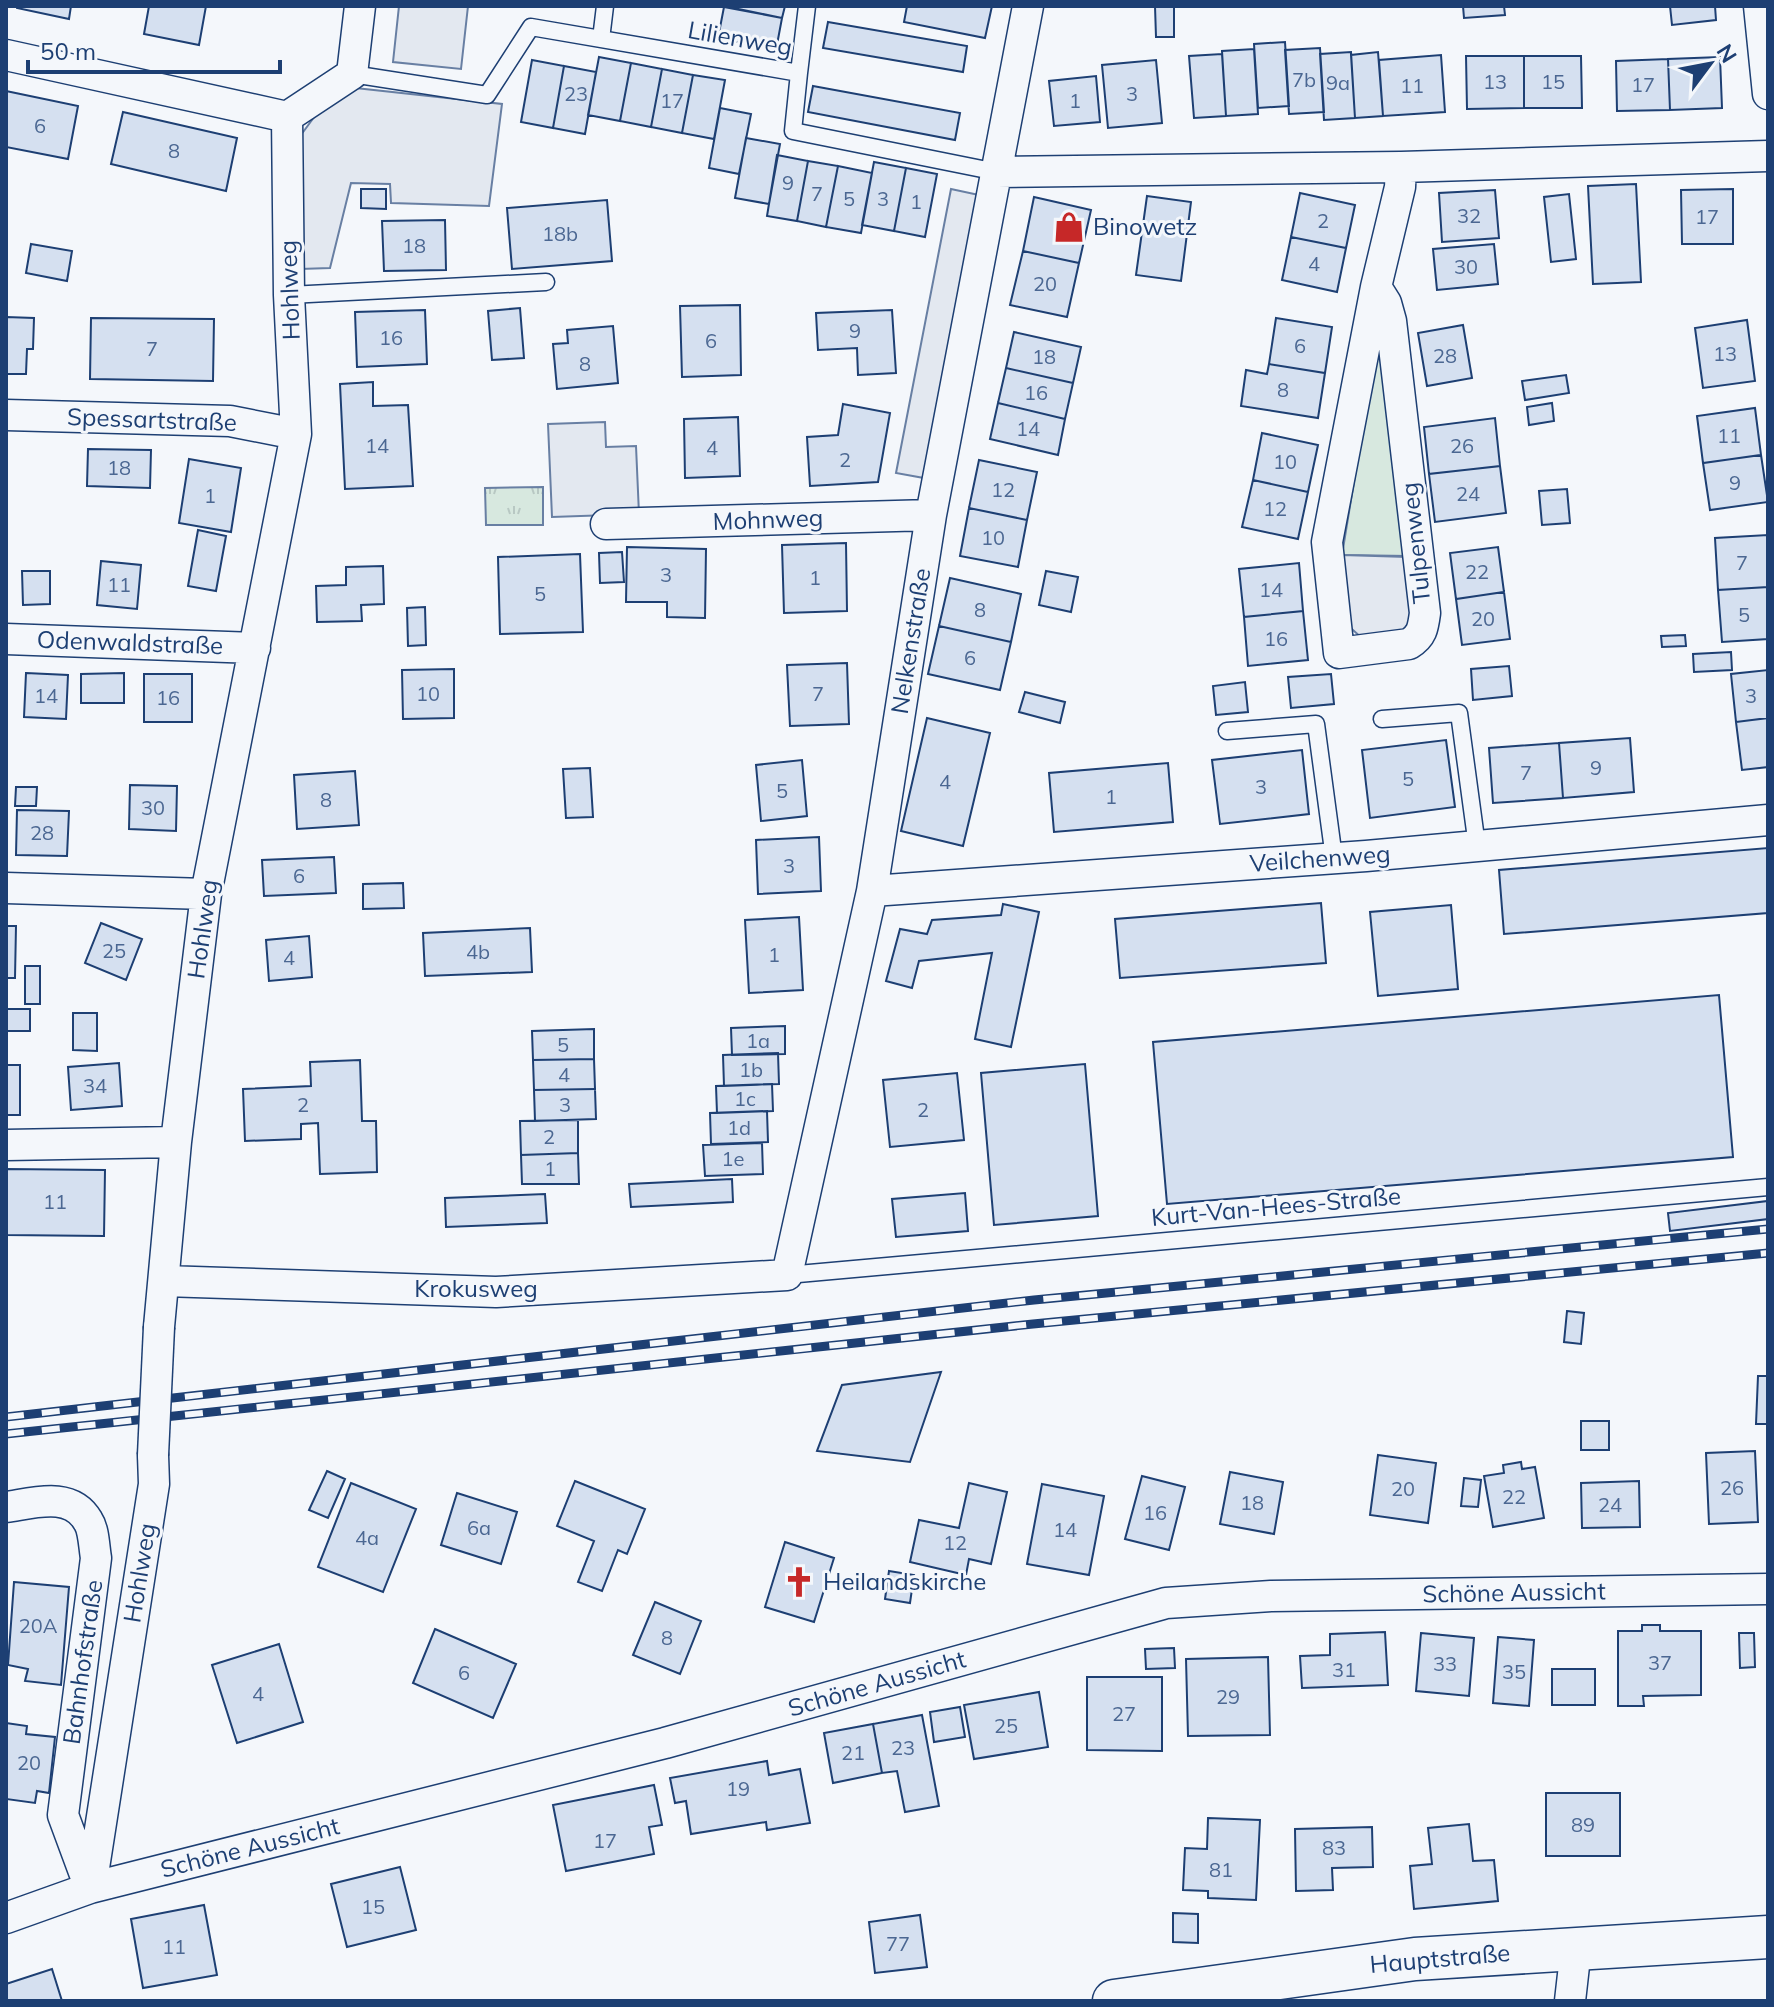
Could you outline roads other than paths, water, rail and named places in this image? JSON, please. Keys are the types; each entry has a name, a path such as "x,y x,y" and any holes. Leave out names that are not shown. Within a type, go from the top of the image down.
{"street":[{"path":"6,55 287,117 352,74 360,6"},
{"name":"Nelkenstraße","path":"787,1275 872,891 931,515 1028,6"},
{"path":"1759,6 1768,94"},
{"name":"Hohlweg","path":"90,1888 154,1484 159,1327 176,1142 206,894 296,434 289,295 287,117"},
{"path":"997,172 1401,167 1768,156"},
{"name":"Tulpenweg","path":"1376,287 1386,303 1391,321 1425,613 1418,638 1409,644 1339,653 1327,542 1376,287 1398,195 1401,167"},
{"name":"Spessartstraße","path":"6,415 230,421 296,434"},
{"name":"Mohnweg","path":"606,524 931,515"},
{"name":"Odenwaldstraße","path":"6,639 255,648"},
{"name":"Veilchenweg","path":"872,891 1334,858 1768,820"},
{"path":"6,888 206,894"},
{"path":"6,1145 176,1142"},
{"name":"Krokusweg","path":"164,1281 496,1292 787,1275"},
{"name":"Bahnhofstraße","path":"6,1507 52,1500 74,1505 89,1522 96,1558 63,1815 90,1888"},
{"name":"Schöne Aussicht","path":"6,1918 90,1888 665,1743 1166,1603 1271,1596 1768,1589"},
{"name":"Hauptstraße","path":"1114,2001 1415,1959 1768,1937"},
{"path":"1570,2001 1576,1948"}],"lane":[{"path":"601,39 605,6"},
{"path":"799,73 807,6"},
{"name":"Lilienweg","path":"352,74 487,95 531,27 799,73 793,131 997,172"},
{"path":"289,295 546,282"},
{"path":"1382,719 1459,713 1477,846"},
{"path":"1227,731 1316,724 1334,858"},
{"name":"Kurt-Van-Hees-Straße","path":"787,1275 1768,1187"}],"railway":[{"path":"6,1417 1034,1300 1768,1229"},
{"path":"6,1434 1033,1324 1768,1253"}],"place":[{"name":"Binowetz","path":"1069,227"},
{"name":"Heilandskirche","path":"799,1582"}]}
